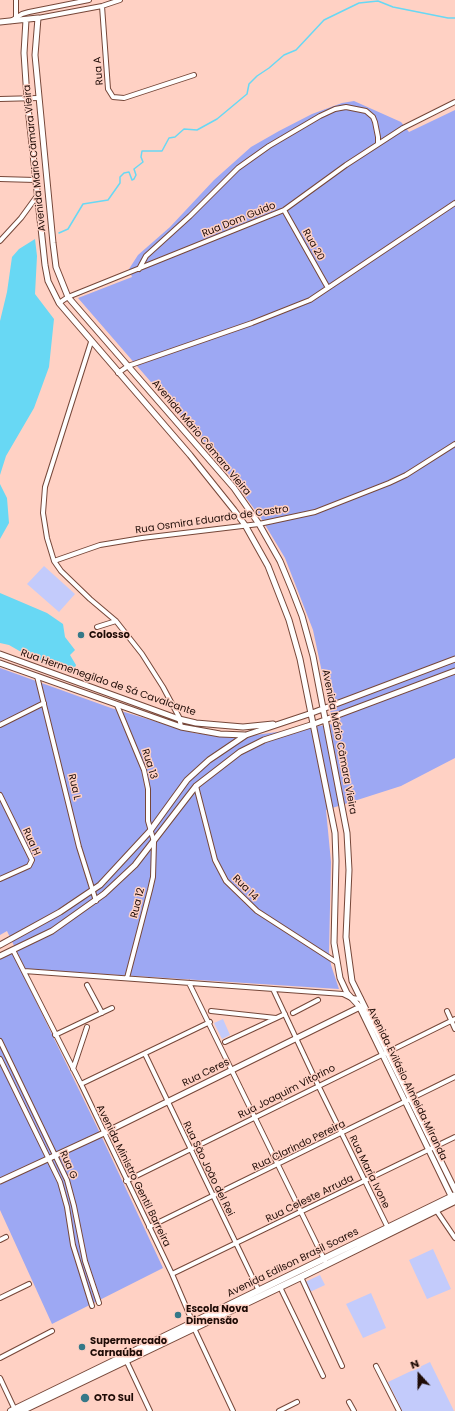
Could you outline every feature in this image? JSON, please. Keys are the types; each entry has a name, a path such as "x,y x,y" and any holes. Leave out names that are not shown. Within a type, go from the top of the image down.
{"main road":[{"name":"Avenida Edilson Brasil Soares","path":"389,1230 436,1210 454,1199"},
{"name":"Avenida Edilson Brasil Soares","path":"194,1326 258,1291 326,1262 454,1199"},
{"name":"Avenida Edilson Brasil Soares","path":"15,1411 301,1277 326,1262"}],"street":[{"path":"16,0 16,17"},
{"path":"11,21 16,17 29,12 89,0"},
{"path":"0,22 38,18 102,6 120,0"},
{"name":"Rua A","path":"102,6 108,89 113,97 124,98 194,75"},
{"name":"Avenida Mário Câmara Vieira","path":"38,18 35,55 38,98 55,261 68,297 234,488 280,561 302,616 313,656 347,833 349,870 346,937 352,981 361,999"},
{"name":"Avenida Mário Câmara Vieira","path":"26,20 24,53 35,180 46,270 59,303 190,456 245,525 268,566 289,620 312,713 335,833 336,861 334,943 336,962 343,986 351,998"},
{"path":"0,99 38,98"},
{"name":"Rua Dom Guido","path":"59,303 68,297 284,210 403,128 455,102"},
{"path":"139,269 146,256 190,216 238,168 307,122 335,109 346,107 360,109 374,117 378,144"},
{"path":"0,179 35,180"},
{"path":"0,241 21,218 37,196"},
{"path":"118,373 128,366 284,311 310,300 455,203"},
{"name":"Rua 20","path":"284,210 328,288"},
{"path":"91,342 46,487 43,513 47,538 54,561 61,571 90,599 116,621 142,654 179,719 181,727"},
{"name":"Rua Osmira Eduardo de Castro","path":"54,561 100,545 258,524 315,512 353,498 406,475 455,444"},
{"path":"97,627 116,621"},
{"name":"Rua Hermenegildo de Sá Cavalcante","path":"0,654 179,719 220,726 243,727 282,723"},
{"path":"0,944 53,916 92,891 117,867 150,831 187,780 208,760 246,735 312,713 455,659"},
{"name":"Rua Hermenegildo de Sá Cavalcante","path":"0,663 181,727 220,734 246,735"},
{"path":"0,956 52,930 96,901 135,865 196,786 218,768 248,748 274,737 314,724 455,671"},
{"name":"Rua L","path":"37,676 79,847 96,901"},
{"path":"0,725 44,703"},
{"name":"Rua 13","path":"117,705 144,770 148,789 148,821 150,831"},
{"name":"Rua 14","path":"196,786 215,860 226,881 256,911 336,962"},
{"name":"Rua H","path":"0,795 32,860 29,866 0,880"},
{"name":"Rua 12","path":"127,978 150,890 154,842 150,831"},
{"name":"Avenida Ministro Gentil Barreira","path":"13,950 172,1274 233,1411"},
{"path":"24,971 343,994 351,998 361,999"},
{"path":"189,982 210,1022 254,1118 326,1262"},
{"path":"87,986 102,1013"},
{"name":"Rua Maria Ivone","path":"273,989 288,1014 295,1037 389,1230"},
{"name":"Avenida Evilásio Almeida Miranda","path":"351,998 362,1006"},
{"name":"Avenida Evilásio Almeida Miranda","path":"361,999 362,1006 385,1053 410,1099 455,1190"},
{"path":"225,1042 318,1000"},
{"name":"Rua Ceres","path":"0,1181 233,1071 295,1037 362,1006"},
{"path":"54,1035 112,1008"},
{"path":"211,1011 276,1018"},
{"path":"446,1011 453,1020 455,1030"},
{"name":"Rua Joaquim Vitorino","path":"126,1181 318,1085 453,1020"},
{"path":"80,1084 210,1022"},
{"path":"73,1070 87,1027"},
{"name":"Rua G","path":"0,1041 66,1180 74,1206 85,1261 99,1303"},
{"name":"Avenida Evilásio Almeida Miranda","path":"385,1053 405,1102 454,1199"},
{"name":"Rua São João del Rei","path":"145,1054 258,1291"},
{"name":"Rua G","path":"0,1059 60,1182 67,1207 73,1245 92,1306"},
{"name":"Rua Clarindo Pereira","path":"149,1228 455,1078"},
{"name":"Rua Celeste Arruda","path":"172,1274 455,1137"},
{"path":"436,1210 455,1238"},
{"path":"0,1240 6,1237"},
{"path":"301,1277 342,1366"},
{"path":"0,1298 29,1284"},
{"path":"280,1287 323,1376"},
{"path":"91,1300 98,1298"},
{"path":"0,1358 52,1331"},
{"path":"125,1359 150,1411"},
{"path":"376,1366 399,1411"},
{"path":"0,1378 15,1411"},
{"path":"279,1411 296,1402"},
{"path":"350,1402 354,1411"}],"shaded area":[{"path":"354,101 401,122 409,132 455,110 455,758 401,786 326,810 331,862 329,952 331,965 339,989 25,969 7,931 0,935 0,668 111,708 194,733 235,738 333,724 313,630 285,558 261,518 216,457 78,298 132,277 129,269 138,255 170,227 214,180 251,147 312,114 342,103"},
{"path":"35,239 37,256 35,294 54,319 49,367 34,408 6,456 0,475 0,321 7,292 12,257 19,249"},
{"path":"0,484 7,498 9,523 0,539"},
{"path":"44,566 75,594 59,612 27,584"},
{"path":"0,593 47,613 63,624 65,637 75,650 70,655 76,665 73,672 62,671 42,662 35,655 23,653 9,645 0,643"},
{"path":"12,952 98,1129 163,1268 52,1324 0,1210 0,958"},
{"path":"223,1019 230,1035 222,1039 214,1023"},
{"path":"433,1249 451,1289 427,1299 409,1260"},
{"path":"320,1275 325,1285 310,1292 305,1282"},
{"path":"371,1293 386,1328 363,1338 346,1304"},
{"path":"430,1362 454,1411 402,1411 388,1382"}],"waterway":[{"path":"59,233 68,229 83,204 108,200 120,183 120,177 124,173 129,172 132,180 134,179 136,175 134,169 143,162 141,157 142,151 162,151 169,138 175,137 184,129 197,130 217,119 247,94 249,84 257,76 284,55 296,50 324,20 359,3 378,1 393,7 448,18 455,18"}],"place":[{"name":"Colosso","path":"81,635"},
{"name":"Escola Nova Dimensão","path":"178,1315"},
{"name":"Supermercado Carnaúba","path":"82,1347"},
{"name":"OTO Sul","path":"85,1398"}]}
